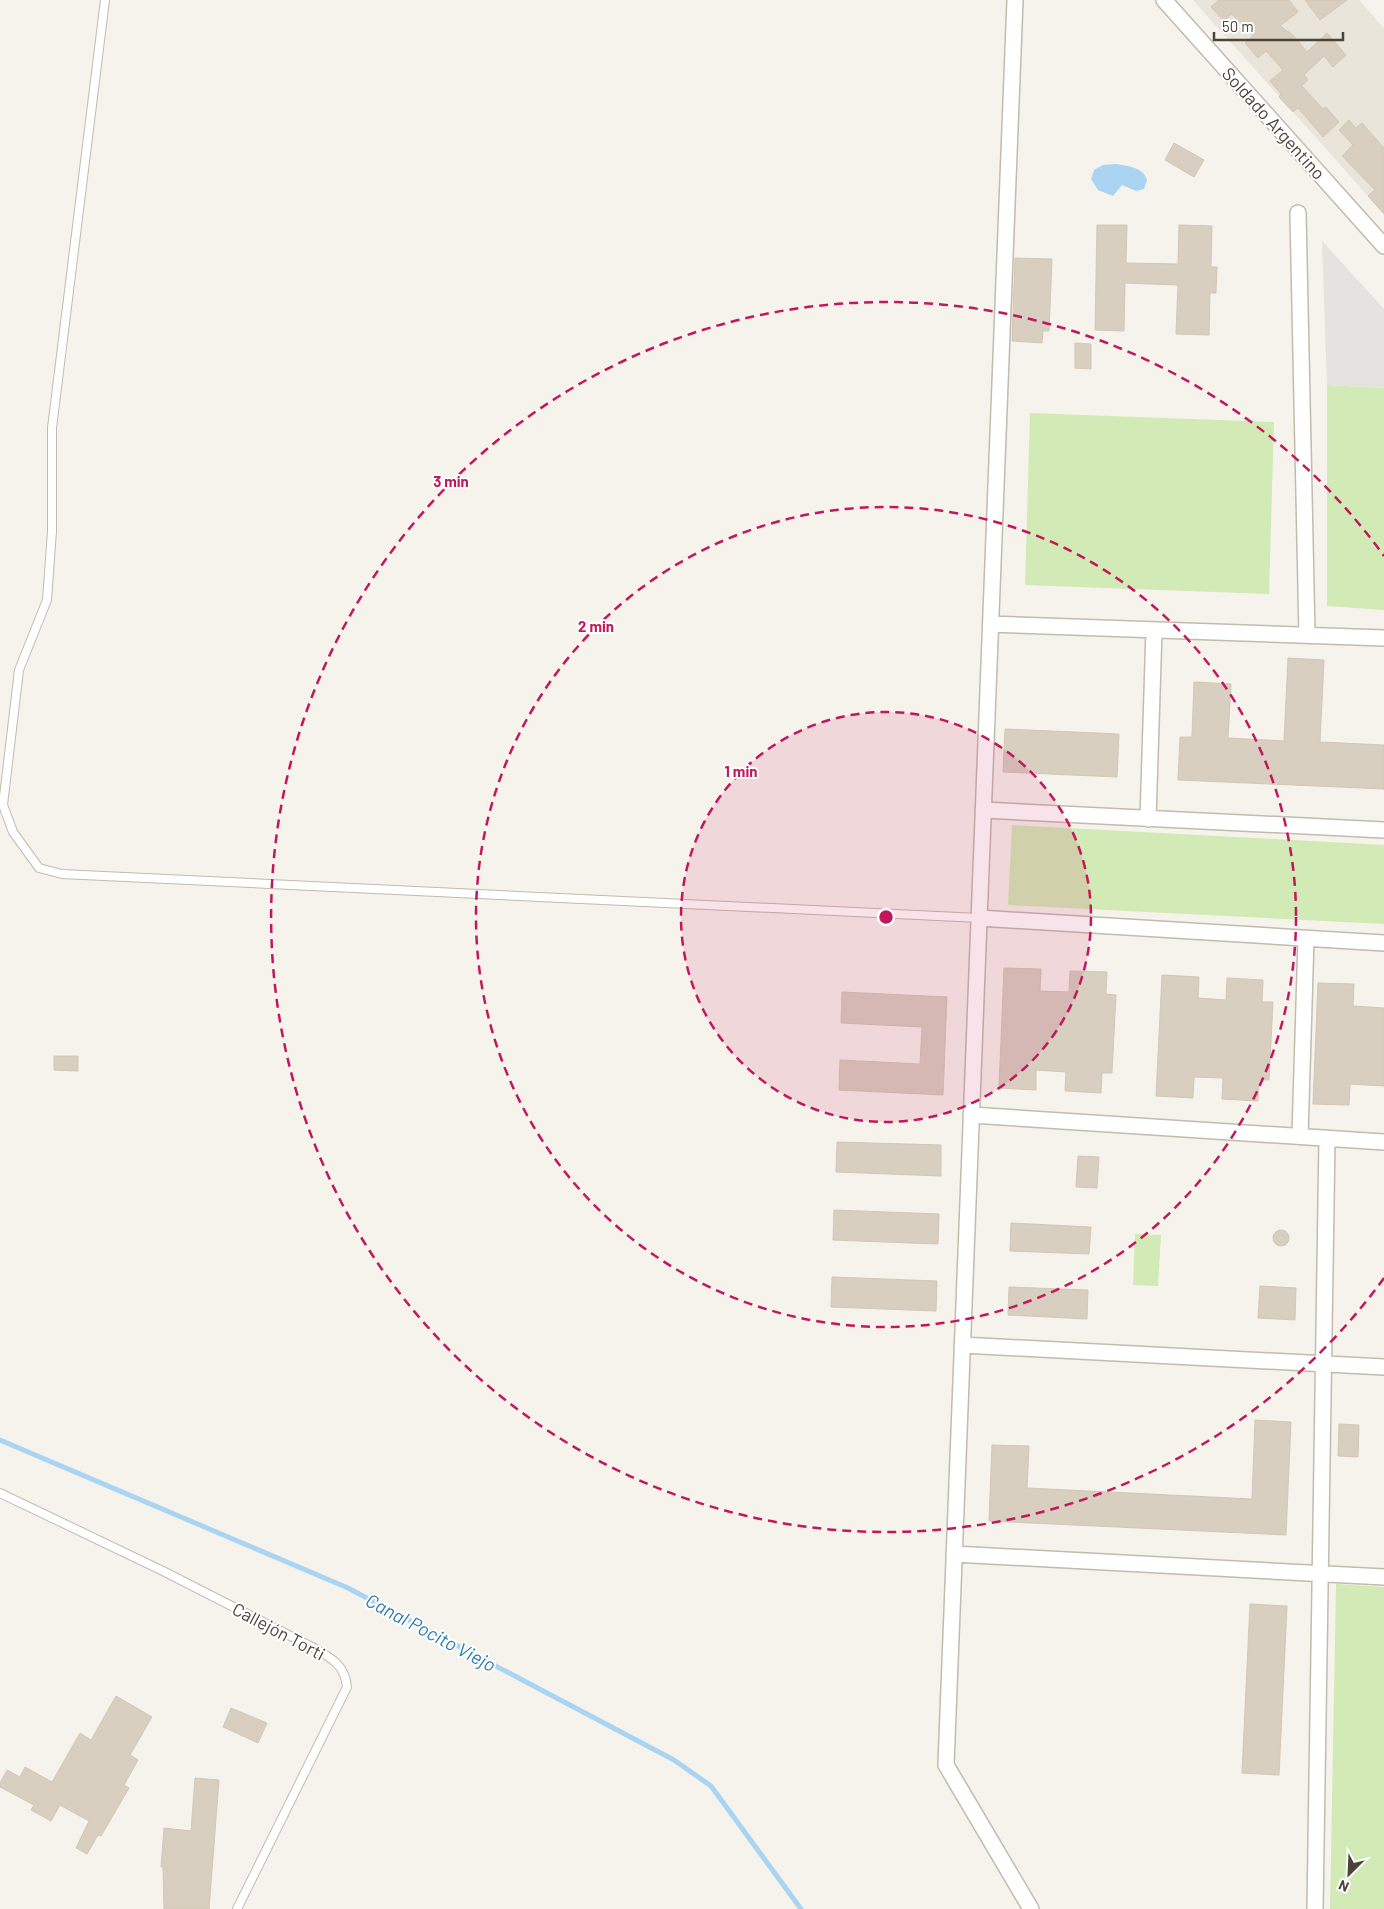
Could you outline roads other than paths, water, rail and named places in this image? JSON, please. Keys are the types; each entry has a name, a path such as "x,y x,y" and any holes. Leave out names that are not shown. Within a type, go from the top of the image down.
{"street":[{"path":"1015,0 946,1765 1031,1909"},
{"name":"Soldado Argentino","path":"1164,0 1384,246"},
{"path":"1298,212 1307,635"},
{"path":"991,624 1384,638"},
{"path":"1148,820 1154,630"},
{"path":"983,810 1148,820 1384,830"},
{"path":"979,918 1384,943"},
{"path":"1300,1136 1306,938"},
{"path":"971,1115 1384,1142"},
{"path":"1316,1909 1327,1139"},
{"path":"962,1345 1384,1367"},
{"path":"954,1554 1384,1577"}],"lane":[{"path":"105,0 52,428 52,531 47,600 19,670 3,805 12,832 39,868 62,874 979,918"},
{"name":"Callejón Torti","path":"0,1494 164,1571 316,1648 338,1663 346,1676 347,1687 237,1909"}],"water":[{"path":"1116,164 1135,168 1142,172 1147,180 1144,189 1136,191 1122,185 1113,196 1098,190 1091,179 1094,170 1103,165"}],"waterway":[{"name":"Canal Pocito Viejo","path":"0,1440 348,1588 674,1760 711,1786 801,1909"}]}
